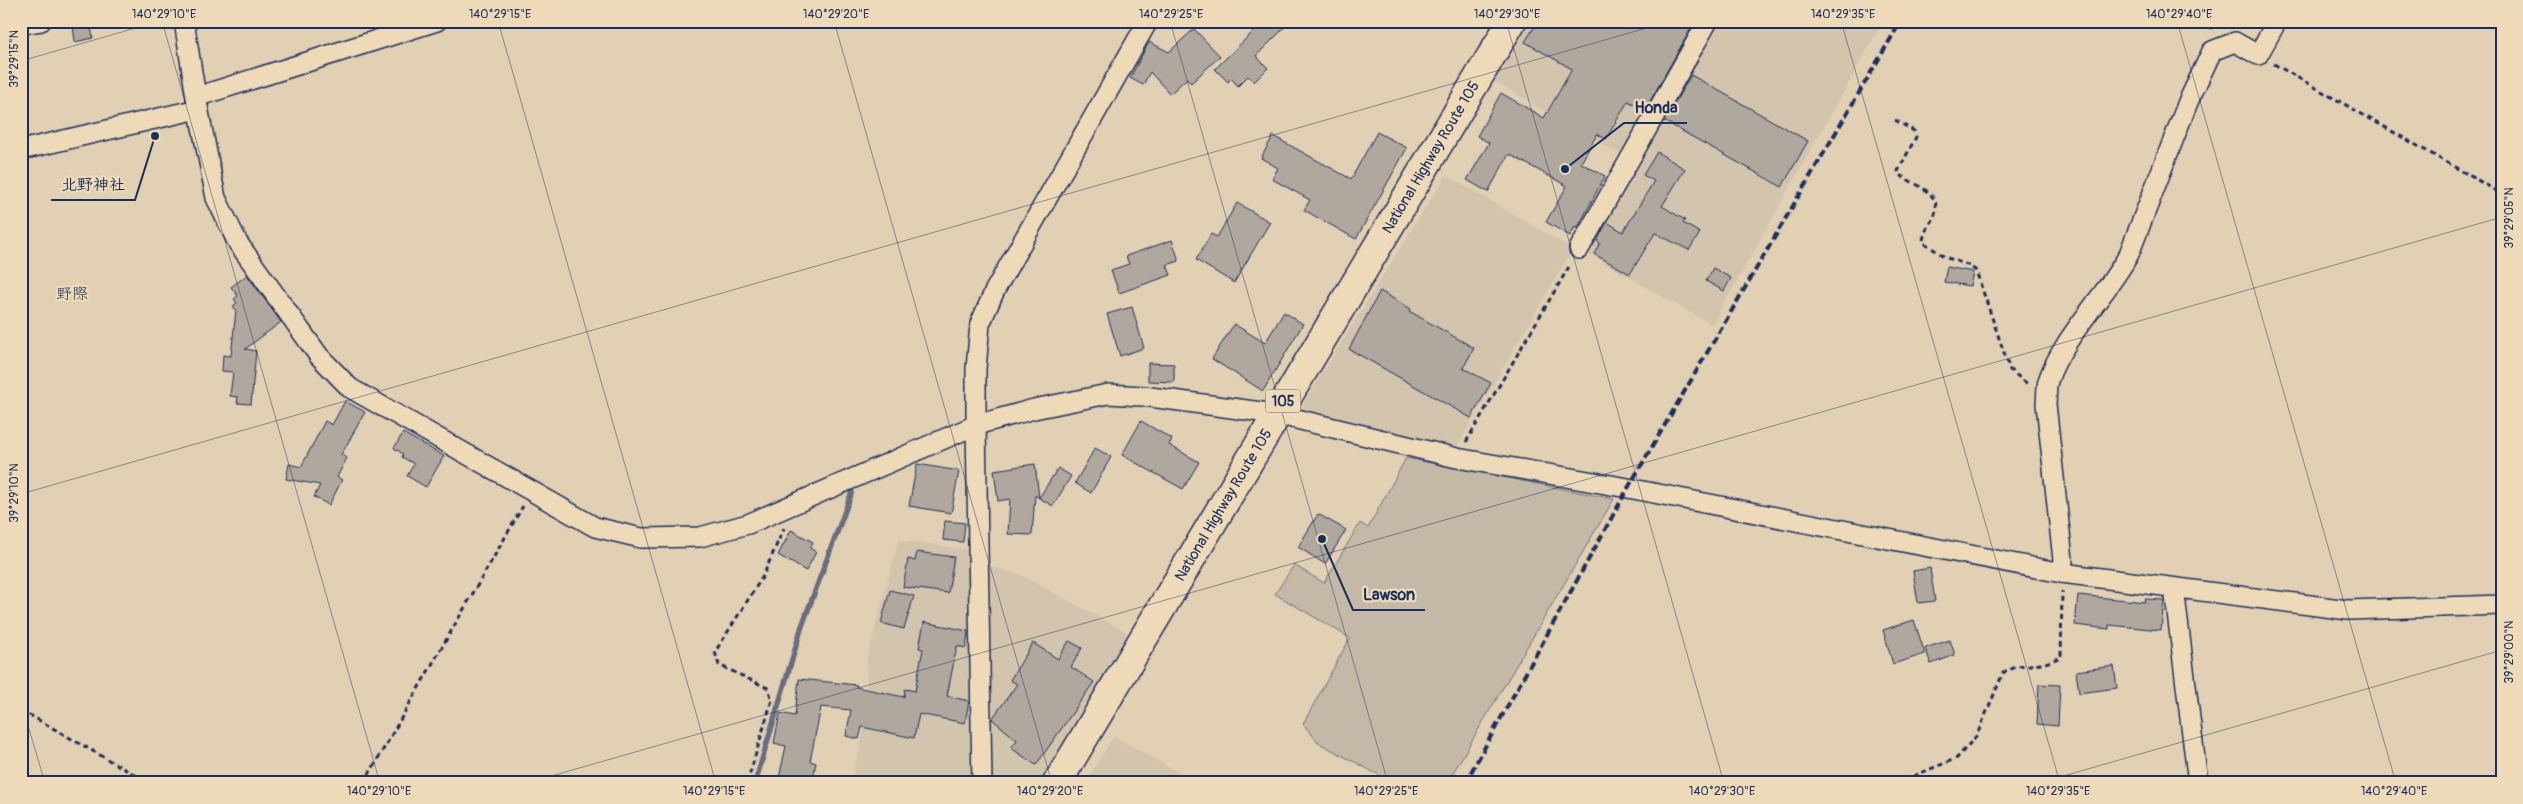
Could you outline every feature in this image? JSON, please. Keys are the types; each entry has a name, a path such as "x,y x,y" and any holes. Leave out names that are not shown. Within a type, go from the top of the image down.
{"highway":[{"name":"National Highway Route 105","path":"1057,783 1512,21"}],"street":[{"path":"21,24 41,21"},
{"path":"184,21 197,103 216,198 238,243 319,356 350,388 595,527 641,538 700,537 748,524 976,425 1034,409 1108,394 1143,396 1276,414 1457,458 1628,488 2062,573 2348,610 2502,605"},
{"path":"21,150 197,103 436,21"},
{"path":"982,783 976,425 976,369 980,324 995,290 1148,21"},
{"path":"1580,249 1708,21"},
{"path":"2062,573 2063,560 2046,404 2047,390 2058,356 2118,276 2129,254 2188,102 2212,51 2235,42 2258,55 2277,21"},
{"path":"2174,588 2198,783"}],"path":[{"path":"2258,55 2502,194"},
{"path":"1895,120 1914,131 1916,136 1898,171 1899,175 1934,196 1937,203 1936,213 1923,237 1923,242 1945,257 1970,266 1976,271 2010,370 2029,385 2047,390"},
{"path":"1457,458 1580,249"},
{"path":"364,783 531,491"},
{"path":"748,783 772,700 768,688 719,664 715,652 763,576 784,527 780,510"},
{"path":"1897,783 1957,758 1977,735 2003,673 2016,666 2043,664 2061,657 2062,573"},
{"path":"21,710 149,783"}],"shaded area":[{"path":"1529,21 1702,21 1623,156 1494,81"},
{"path":"1713,21 1883,22 1712,325 1584,251"},
{"path":"1446,175 1573,249 1455,450 1298,412"},
{"path":"1406,458 1614,499 1447,783 1394,783 1319,743 1303,724 1350,638 1275,594 1294,565 1324,583 1360,523 1368,528"},
{"path":"899,540 972,550 975,783 882,783 853,776 867,715 867,658"},
{"path":"984,565 1021,575 1128,633 1042,783 989,783"},
{"path":"1114,736 1197,783 1085,783"}],"building":[{"path":"1264,21 1272,21 1284,28 1256,56 1268,68 1254,82 1248,76 1238,86 1231,78 1228,82 1215,69"},
{"path":"1538,21 1686,21 1693,25 1645,110 1628,101 1606,139 1597,134 1581,163 1605,176 1577,229 1575,227 1570,236 1546,222 1567,186 1509,154 1488,192 1467,180 1489,143 1477,136 1501,93 1544,118 1572,69 1525,42"},
{"path":"90,23 93,38 75,42 73,26"},
{"path":"1194,29 1220,56 1191,83 1187,78 1170,94 1150,72 1143,85 1130,78 1149,42 1169,52"},
{"path":"1691,75 1808,141 1782,187 1664,121"},
{"path":"1377,132 1407,148 1356,239 1304,210 1310,200 1272,179 1278,168 1261,158 1273,136 1351,179"},
{"path":"1657,152 1685,169 1662,206 1685,220 1683,223 1700,233 1689,250 1655,233 1630,274 1594,254 1600,243 1597,241 1607,222 1623,232 1654,181 1643,175"},
{"path":"1237,203 1270,222 1234,283 1196,260 1211,234 1217,237"},
{"path":"1172,240 1179,261 1167,265 1171,275 1119,293 1111,270 1129,264 1126,256"},
{"path":"1947,267 1973,272 1970,286 1944,282"},
{"path":"1713,268 1731,278 1724,291 1706,281"},
{"path":"247,275 281,322 245,349 256,351 251,404 237,403 238,397 230,396 233,372 222,371 223,355 231,356 236,310 233,306 237,303 234,299 238,296 231,287"},
{"path":"1380,291 1411,309 1409,311 1474,348 1463,368 1491,383 1471,418 1349,349"},
{"path":"1132,307 1144,348 1120,356 1107,314"},
{"path":"1284,312 1303,324 1263,391 1212,359 1234,324 1265,343"},
{"path":"1148,363 1174,364 1174,382 1148,381"},
{"path":"345,401 365,412 341,455 347,458 337,477 342,480 329,505 314,497 320,485 286,479 289,464 301,467 325,421 332,425"},
{"path":"1141,421 1172,439 1169,445 1199,462 1183,489 1122,455"},
{"path":"403,433 444,456 426,487 407,476 414,464 402,457 403,454 394,448"},
{"path":"1095,448 1111,457 1091,493 1075,483"},
{"path":"917,464 959,471 951,513 909,506"},
{"path":"1035,464 1039,498 1035,495 1032,535 1008,534 1010,499 998,501 994,470"},
{"path":"1058,468 1071,476 1053,506 1039,498"},
{"path":"1318,514 1346,530 1325,564 1298,547"},
{"path":"945,521 965,523 963,542 943,540"},
{"path":"791,530 813,542 810,548 816,552 806,571 778,555"},
{"path":"917,552 954,557 948,593 903,587 908,559 915,561"},
{"path":"1930,568 1935,601 1918,603 1913,571"},
{"path":"890,590 914,596 904,629 881,623"},
{"path":"2078,595 2145,602 2145,599 2164,600 2161,630 2109,625 2109,629 2075,625"},
{"path":"1914,620 1925,654 1893,664 1883,630"},
{"path":"924,622 968,631 966,648 957,646 947,696 969,701 965,723 919,714 914,738 862,727 859,739 846,736 851,710 821,707 810,761 816,763 812,783 778,783 786,746 774,743 780,713 795,716 799,679 857,685 856,687 904,697 905,689 915,691 923,649 919,648"},
{"path":"1950,640 1955,655 1931,664 1925,648"},
{"path":"1069,641 1082,648 1071,667 1094,682 1036,765 1011,748 1017,740 992,719 1017,684 1010,680 1033,643 1058,659"},
{"path":"2114,666 2117,688 2079,693 2076,671"},
{"path":"2039,684 2060,685 2058,726 2037,724"}],"waterway":[{"path":"755,783 802,626 852,492"}],"railway":[{"path":"1465,783 1628,488 1901,21"}],"place":[{"name":"北野神社","path":"155,136"},
{"name":"Honda","path":"1565,169"},
{"name":"Lawson","path":"1322,539"}],"district":[{"name":"野際","path":"72,294"}]}
